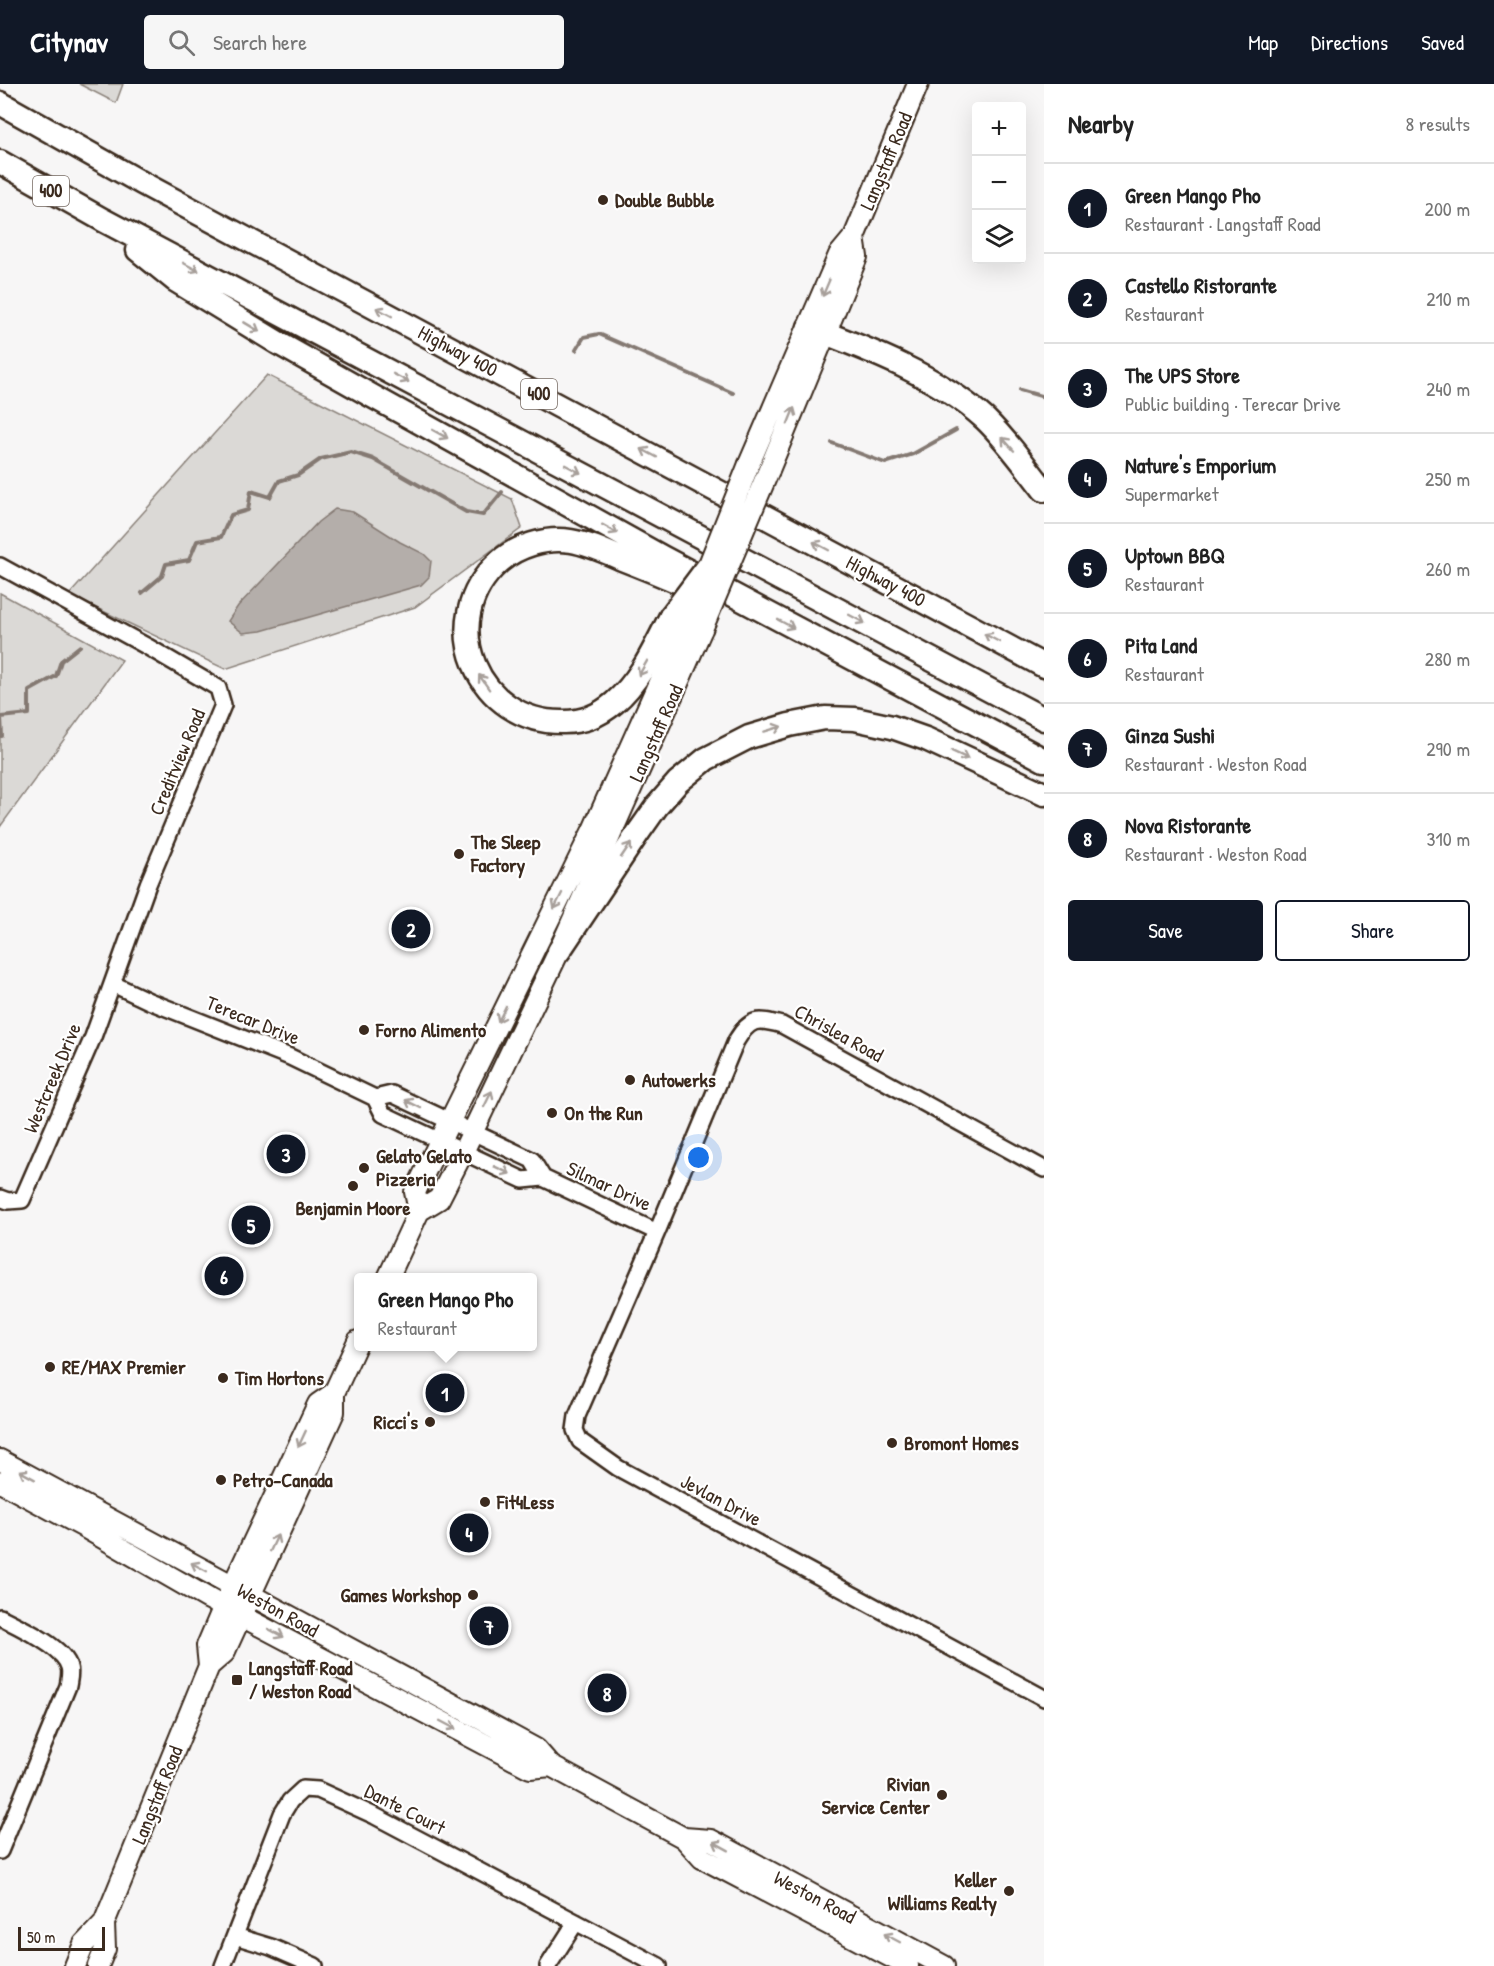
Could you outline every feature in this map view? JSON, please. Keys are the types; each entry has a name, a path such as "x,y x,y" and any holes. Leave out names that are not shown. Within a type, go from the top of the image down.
{"highway":[{"name":"Highway 400","path":"0,103 142,183 1044,666"},
{"name":"400","path":"0,162 103,220 1044,719"},
{"path":"103,220 175,280 278,343 734,596 1044,760"},
{"path":"817,330 890,360 933,383 965,404 985,420 1012,448 1044,490"},
{"path":"707,568 686,622 613,705 585,720 550,723 530,718 508,708 489,690 474,667 467,640 469,612 477,588 490,570 510,553 534,544 570,541 596,548 708,594 734,596"},
{"path":"559,951 638,833 671,790 706,759 749,736 789,724 825,718 855,719 892,727 926,739 1044,794"}],"main road":[{"name":"Langstaff Road","path":"707,568 749,464 857,257 854,237 918,84"},
{"name":"Langstaff Road","path":"419,1211 415,1192 593,830 686,622 770,470 817,330"},
{"name":"Langstaff Road","path":"390,1273 419,1211 439,1199 559,951 686,622"},
{"name":"Langstaff Road","path":"75,1966 84,1944 104,1923 209,1666 207,1646 232,1611 250,1594 334,1412 334,1393 354,1350"},
{"name":"Langstaff Road","path":"232,1611 233,1585 318,1404 334,1393"},
{"name":"Weston Road","path":"0,1460 537,1749 551,1766 684,1838 702,1858 908,1966"},
{"name":"Weston Road","path":"0,1482 232,1611 530,1768 551,1766"},
{"name":"Weston Road","path":"684,1838 711,1840 944,1966"},
{"name":"Langstaff Road","path":"98,1966 105,1949 104,1923"}],"street":[{"name":"Creditview Road","path":"0,566 218,688 223,705 148,884 113,984"},
{"name":"Terecar Drive","path":"113,984 149,1001 290,1057 375,1098 383,1114 440,1141"},
{"name":"Westcreek Drive","path":"0,1198 8,1201 22,1200 93,1037 113,984"},
{"name":"Chrislea Road","path":"657,1232 736,1041 744,1027 755,1020 766,1020 782,1025 1044,1169"},
{"name":"Terecar Drive","path":"375,1098 392,1094 472,1133"},
{"name":"Silmar Drive","path":"472,1133 532,1160 543,1178"},
{"name":"Silmar Drive","path":"440,1141 523,1180 543,1178 657,1232"},
{"name":"Jevlan Drive","path":"657,1232 577,1416 575,1430 580,1441 618,1468 1044,1698"},
{"path":"0,1617 62,1654 69,1665 70,1672 68,1686 0,1851"},
{"name":"Dante Court","path":"223,1966 282,1814 290,1801 303,1789 318,1790 375,1816 659,1966"},
{"path":"548,1966 576,1922"},
{"path":"235,1936 271,1947 315,1966"}],"shaded area":[{"path":"79,84 123,84 116,103"},
{"path":"267,375 512,499 522,528 415,607 225,669 69,595"},
{"path":"335,509 353,512 400,542 424,554 431,561 429,577 421,585 261,631 243,633 228,621 238,606 318,522"},
{"path":"0,593 122,660 0,827"}],"waterway":[{"path":"576,350 584,337 599,334 733,393"},
{"path":"1020,390 1044,397"},
{"path":"832,443 885,463 913,454 956,430"},
{"path":"142,593 162,576 166,564 189,560 197,541 221,537 231,515 248,510 251,491 270,497 279,481 298,475 321,459 351,452 373,459 466,512 483,515 502,492"},
{"path":"0,736 2,736 1,717 29,714 29,691 56,676 61,661 80,646"}],"place":[{"name":"Double Bubble","path":"603,200"},
{"name":"The Sleep Factory","path":"459,854"},
{"name":"Castello Ristorante","path":"411,929"},
{"name":"Forno Alimento","path":"364,1030"},
{"name":"Autowerks","path":"630,1080"},
{"name":"On the Run","path":"552,1113"},
{"name":"The UPS Store","path":"286,1154"},
{"name":"Gelato Gelato Pizzeria","path":"364,1168"},
{"name":"Benjamin Moore","path":"353,1186"},
{"name":"Uptown BBQ","path":"251,1225"},
{"name":"Pita Land","path":"224,1276"},
{"name":"RE/MAX Premier","path":"50,1367"},
{"name":"Tim Hortons","path":"223,1378"},
{"name":"Green Mango Pho","path":"445,1393"},
{"name":"Ricci's","path":"430,1422"},
{"name":"Bromont Homes","path":"892,1443"},
{"name":"Petro-Canada","path":"221,1480"},
{"name":"Fit4Less","path":"485,1502"},
{"name":"Nature's Emporium","path":"469,1533"},
{"name":"Games Workshop","path":"473,1595"},
{"name":"Ginza Sushi","path":"489,1626"},
{"name":"Langstaff Road / Weston Road","path":"237,1680"},
{"name":"Nova Ristorante","path":"607,1693"},
{"name":"Rivian Service Center","path":"942,1795"},
{"name":"Keller Williams Realty","path":"1009,1891"}]}
